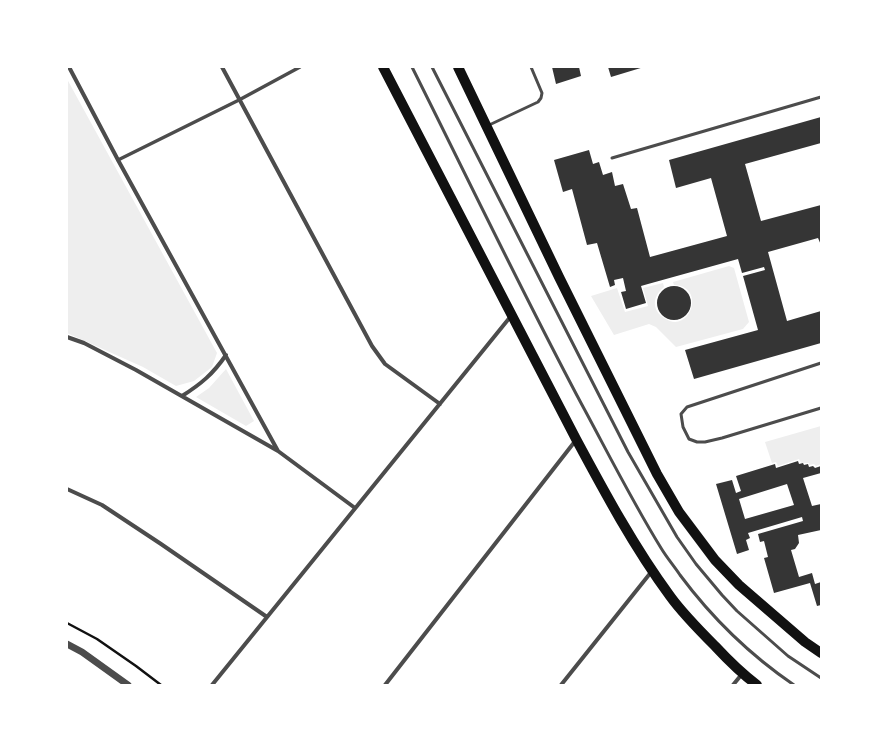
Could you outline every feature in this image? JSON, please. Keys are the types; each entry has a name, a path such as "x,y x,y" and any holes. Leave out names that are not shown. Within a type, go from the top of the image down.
{"main road":[{"path":"383,67 576,439 652,571 691,622 742,674 757,685"},
{"path":"458,67 562,284 653,467 679,512 715,560 739,586 805,642 821,653"}],"street":[{"path":"69,67 118,160 278,451"},
{"path":"222,67 372,346 386,364 440,404"},
{"path":"118,160 239,100 300,67"},
{"path":"212,685 512,315"},
{"path":"67,337 84,343 136,370 278,451 355,508"},
{"path":"182,396 201,384 226,356"},
{"path":"385,685 576,439"},
{"path":"67,489 108,510 161,544 267,617"},
{"path":"561,685 652,571"},
{"path":"67,644 82,652 128,685"},
{"path":"732,685 742,674"}],"lane":[{"path":"412,67 542,328 662,550 694,594 712,615 742,645 794,685"},
{"path":"432,67 628,452 677,537 696,564 737,611 782,652 821,678"},
{"path":"487,126 538,102 541,98 542,93 531,67"},
{"path":"612,158 821,96"},
{"path":"821,363 687,407 681,414 683,427 688,439 697,442 705,442 821,408"}],"path":[{"path":"67,624 97,639 160,685"}],"shaded area":[{"path":"67,79 217,353 212,367 194,381 176,386 143,367 67,333"},
{"path":"729,266 734,268 749,322 743,329 676,347 656,327 649,324 614,335 591,296 617,288 625,312 648,306 643,288 663,283 664,287 658,293 655,300 656,310 664,318 673,322 681,321 687,316 691,309 692,301 690,293 684,287 674,285 673,282"},
{"path":"226,369 254,421 246,426 196,397 209,388"},
{"path":"821,426 821,464 816,466 814,464 809,465 809,463 801,463 799,459 778,466 776,462 772,463 765,442"}],"building":[{"path":"552,67 579,67 581,76 556,84"},
{"path":"608,67 644,67 611,77"},
{"path":"821,117 821,143 745,164 761,221 821,205 821,245 818,238 768,252 787,321 821,311 821,343 694,379 685,350 758,330 743,276 765,270 764,267 742,273 738,259 641,286 646,303 626,309 621,292 626,291 623,278 614,280 615,285 610,287 597,243 587,245 572,189 563,192 554,160 589,150 593,164 599,162 603,175 612,172 615,186 623,184 631,209 637,208 650,257 727,236 711,178 676,188 669,160"},
{"path":"677,286 686,291 690,296 690,310 686,315 681,319 671,320 667,319 658,310 657,300 658,296 667,287"},
{"path":"798,461 799,464 808,464 809,467 813,466 815,468 821,466 821,473 803,478 812,506 821,504 821,530 798,535 799,543 795,549 791,550 799,577 812,573 815,584 821,582 821,605 817,606 810,583 774,593 764,558 768,557 764,541 760,542 758,534 803,521 802,517 748,533 750,538 746,540 749,550 737,554 716,484 732,480 736,493 741,491 736,476 775,464 776,468","holes":["787,484 794,505 745,519 739,499"]}]}
